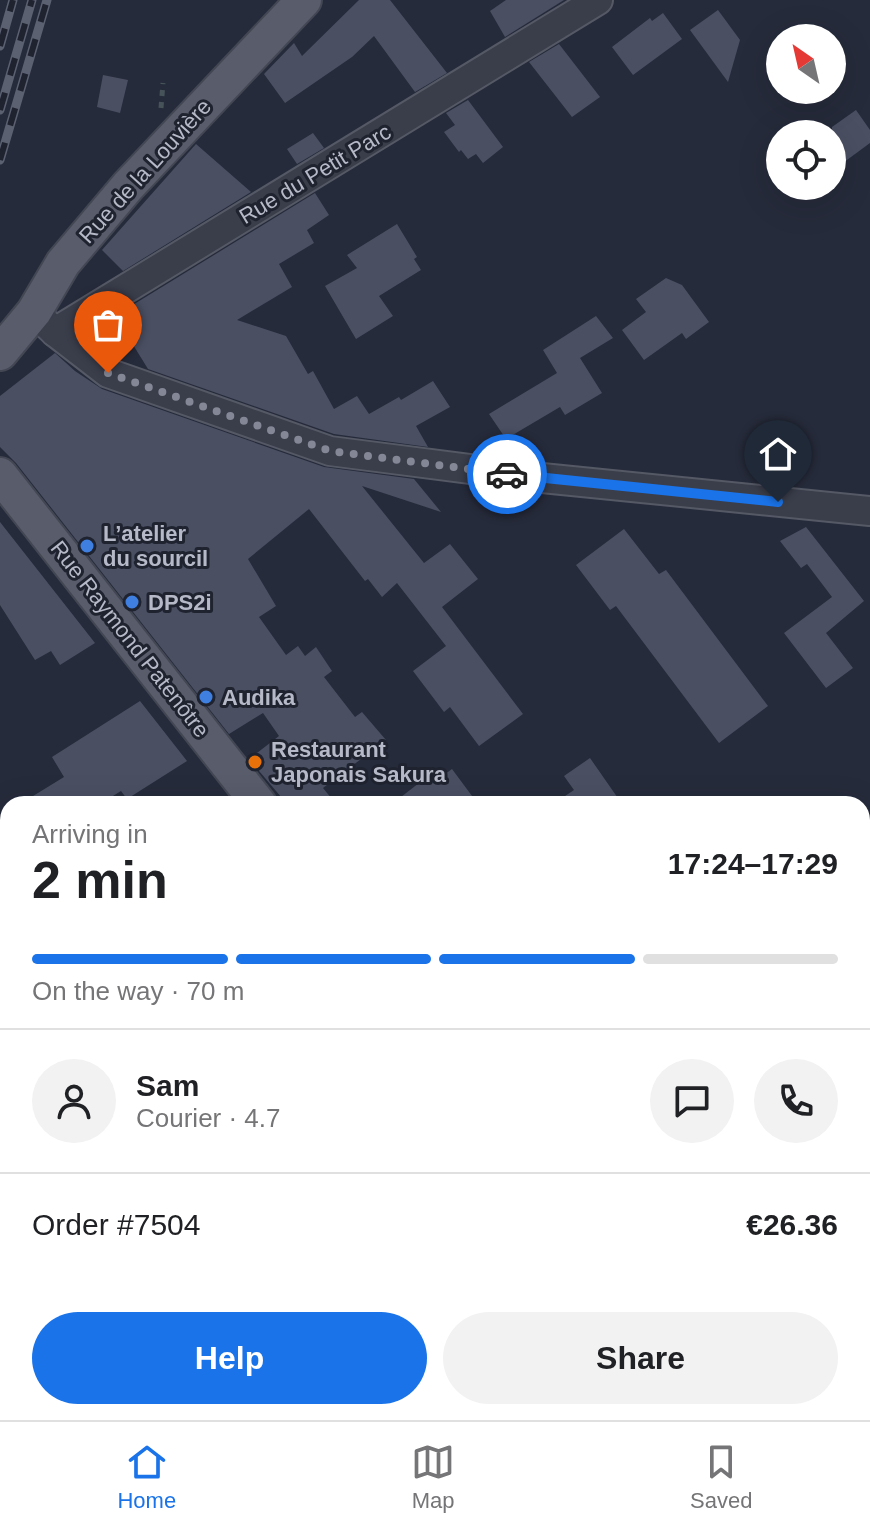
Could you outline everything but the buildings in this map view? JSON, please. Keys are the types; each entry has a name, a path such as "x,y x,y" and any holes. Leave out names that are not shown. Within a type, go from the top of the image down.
{"main road":[{"name":"Rue de la Louvière","path":"0,353 44,322 51,282 63,263 128,186 304,0"},
{"name":"Rue Raymond Patenôtre","path":"0,475 253,796"}],"street":[{"name":"Rue du Petit Parc","path":"44,322 84,314 598,0"},
{"path":"51,282 64,290 84,314 79,350"},
{"path":"44,322 108,373 330,451 532,477 870,511"}],"path":[{"path":"161,110 163,83"}],"railway":[{"path":"0,46 13,0"},
{"path":"0,110 32,0"},
{"path":"0,160 47,0"}],"way so far":[{"path":"108,373 330,451 507,474"}],"place":[{"name":"L’atelier du sourcil","path":"87,546"},
{"name":"DPS2i","path":"132,602"},
{"name":"Audika","path":"206,697"},
{"name":"Restaurant Japonais Sakura","path":"255,762"}],"route":[{"path":"507,474 778,502"}]}
